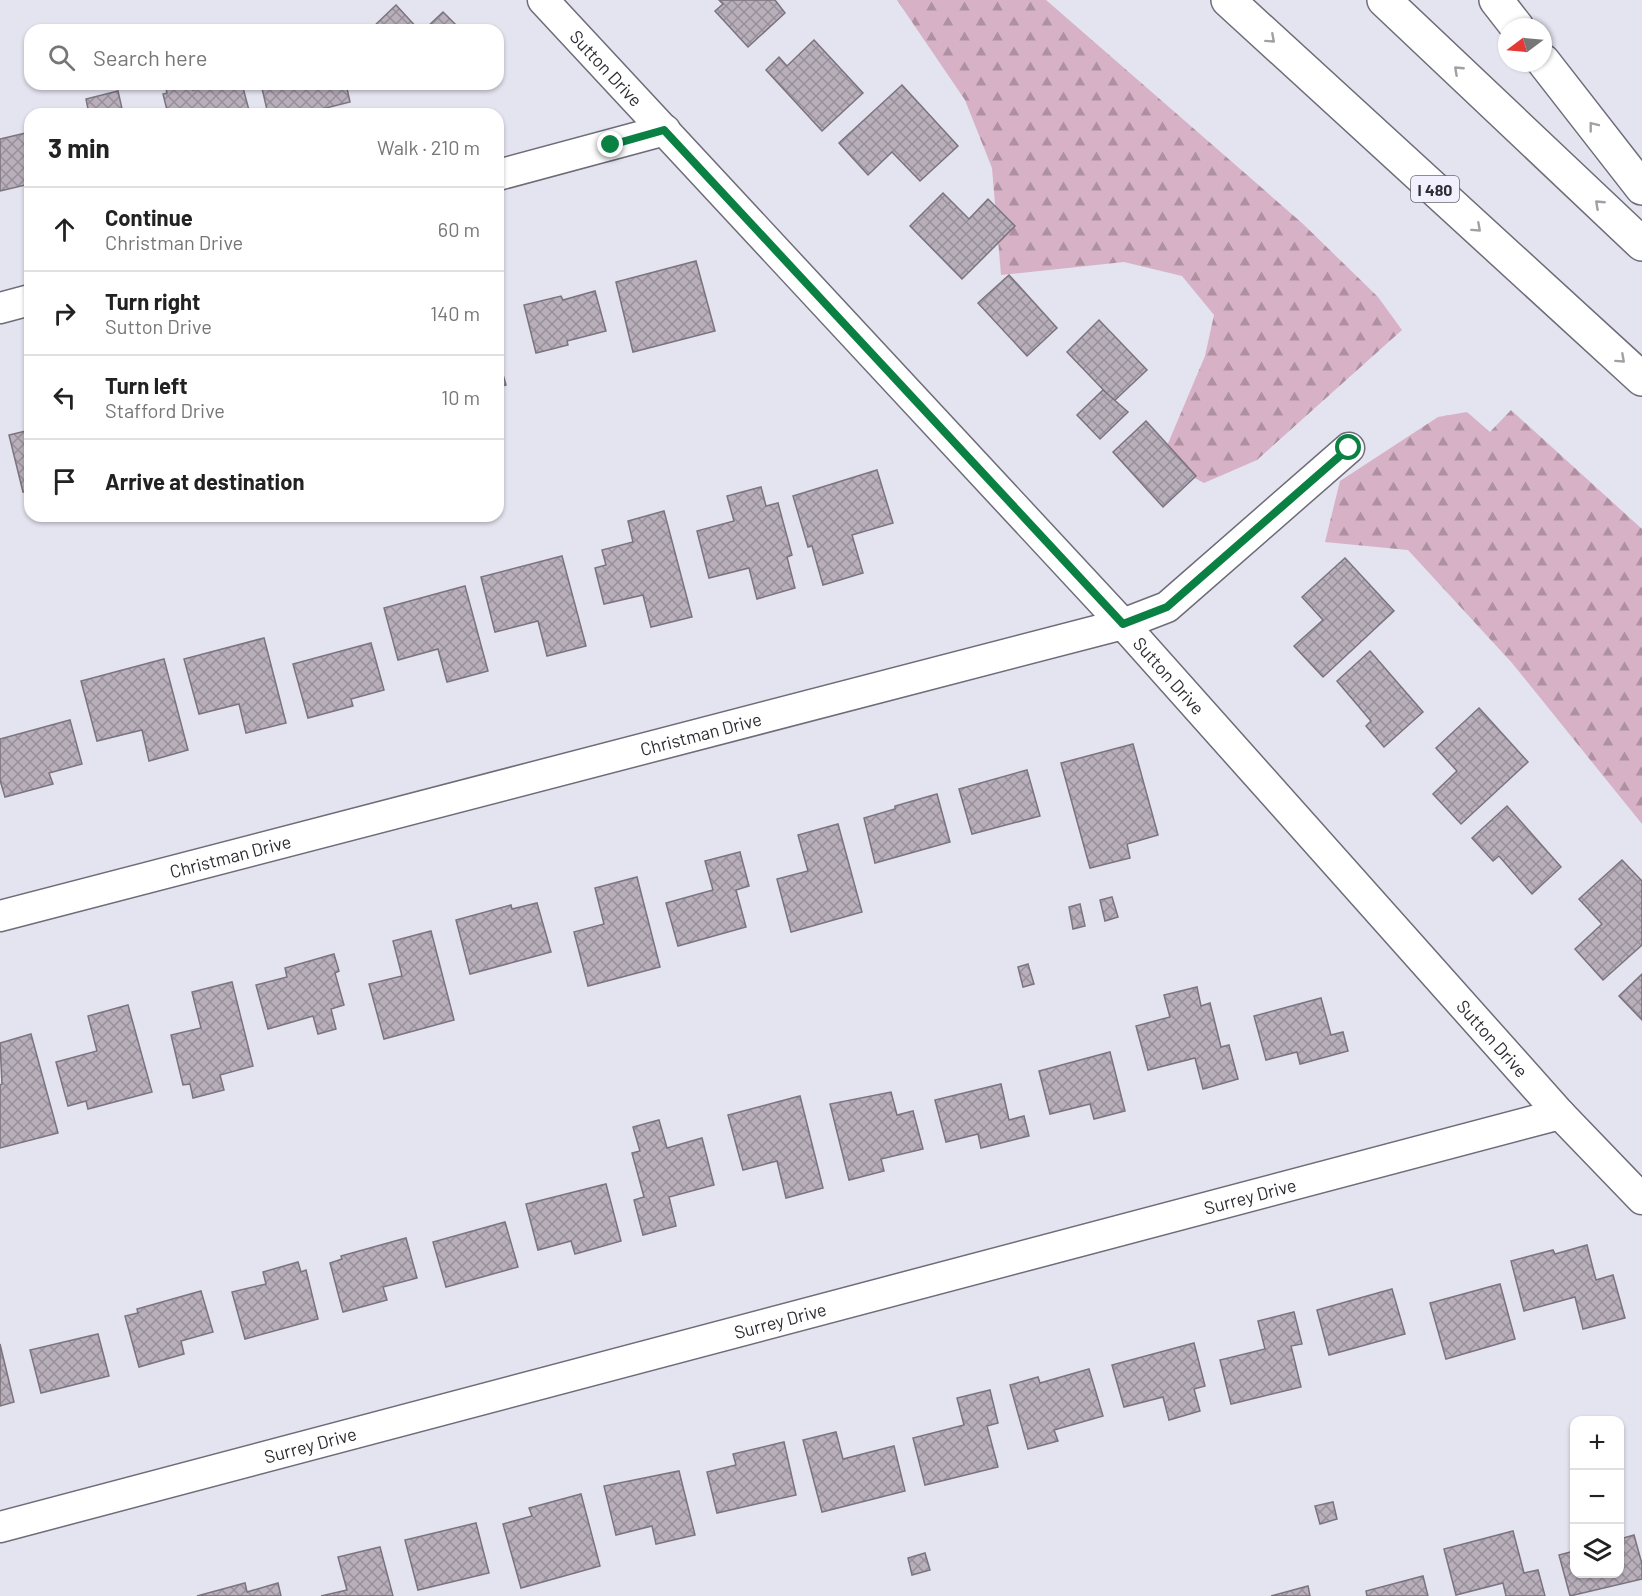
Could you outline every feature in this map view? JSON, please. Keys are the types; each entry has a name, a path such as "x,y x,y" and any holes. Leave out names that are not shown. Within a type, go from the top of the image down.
{"highway":[{"name":"I 480","path":"1228,0 1642,379"},
{"path":"1384,0 1642,244"},
{"path":"1496,0 1510,18"},
{"path":"1552,72 1642,188"}],"street":[{"name":"Sutton Drive","path":"543,0 1123,624 1560,1114 1642,1199"},
{"path":"504,173 664,130"},
{"path":"0,308 24,302"},
{"name":"Christman Drive","path":"0,916 1123,624 1167,607 1349,448"},
{"name":"Surrey Drive","path":"0,1527 1560,1114"}],"green space":[{"path":"897,0 1046,0 1302,223 1378,297 1402,330 1257,460 1204,483 1161,460 1205,356 1214,315 1182,276 1124,262 1001,275 992,168 965,100"},
{"path":"1511,410 1642,529 1642,824 1512,663 1408,550 1325,542 1340,481 1438,417 1467,412 1490,432"}],"building":[{"path":"719,0 775,0 785,13 748,47 715,11 723,4"},
{"path":"396,5 413,24 376,24"},
{"path":"443,12 455,24 430,24"},
{"path":"814,40 863,93 822,131 766,70 779,57 787,66"},
{"path":"902,85 958,146 920,181 892,152 868,175 839,143"},
{"path":"166,90 244,90 248,108 166,108 163,94 167,93"},
{"path":"262,90 347,90 350,102 326,108 267,108"},
{"path":"118,91 122,108 88,108 86,99"},
{"path":"24,133 24,185 0,191 0,139"},
{"path":"943,193 969,219 988,199 1015,226 962,279 910,226"},
{"path":"696,261 715,331 633,352 616,282"},
{"path":"1009,275 1057,328 1027,356 978,303"},
{"path":"595,291 606,331 567,341 568,345 536,353 524,305 561,296 563,300"},
{"path":"1099,320 1147,370 1114,401 1067,352"},
{"path":"1103,390 1128,412 1100,439 1077,415"},
{"path":"1146,421 1196,476 1163,507 1113,452"},
{"path":"24,431 23,492 9,435"},
{"path":"877,470 893,523 852,535 863,573 823,585 812,546 808,547 793,496"},
{"path":"761,487 766,506 778,503 792,555 787,557 795,588 757,599 749,568 709,578 697,531 734,521 727,496"},
{"path":"664,511 692,617 651,627 643,595 604,604 595,568 606,565 602,550 633,542 628,521"},
{"path":"562,556 586,646 547,656 538,621 495,632 481,577"},
{"path":"1345,558 1394,611 1323,677 1294,646 1323,620 1302,597"},
{"path":"465,586 488,671 447,682 438,649 398,660 384,608"},
{"path":"264,638 286,723 246,733 239,704 199,714 184,659"},
{"path":"371,643 384,690 351,699 353,706 308,718 293,664"},
{"path":"1370,651 1423,712 1384,747 1366,726 1371,721 1337,681"},
{"path":"164,659 188,750 149,761 142,730 97,741 81,681"},
{"path":"1479,708 1528,762 1461,824 1433,794 1457,771 1436,748"},
{"path":"70,720 82,764 49,773 53,784 5,797 0,780 0,739"},
{"path":"1133,744 1158,835 1127,844 1130,858 1090,868 1061,763"},
{"path":"1027,770 1040,816 972,834 959,789"},
{"path":"937,794 950,842 875,863 864,818"},
{"path":"1507,806 1561,867 1532,894 1499,856 1493,861 1472,838"},
{"path":"838,824 862,912 791,932 777,879 808,871 798,835"},
{"path":"740,852 749,886 736,890 746,927 678,946 666,903 713,890 705,861"},
{"path":"1622,860 1642,881 1642,945 1603,980 1575,949 1602,924 1579,899"},
{"path":"637,877 660,967 588,986 574,932 604,924 595,888"},
{"path":"1112,897 1118,917 1105,921 1100,900"},
{"path":"537,903 551,952 470,974 456,920 511,905 512,909"},
{"path":"1080,904 1085,926 1073,929 1069,907"},
{"path":"431,931 454,1020 384,1039 369,984 402,976 393,941"},
{"path":"334,954 339,971 335,973 344,1005 331,1009 336,1029 318,1034 313,1016 268,1029 256,985 287,977 285,968"},
{"path":"1028,964 1034,984 1023,987 1018,967"},
{"path":"1642,974 1642,1020 1619,996"},
{"path":"232,982 253,1066 220,1075 224,1090 193,1098 190,1084 183,1085 171,1035 201,1028 192,992"},
{"path":"1197,987 1201,1006 1210,1003 1221,1047 1229,1045 1238,1079 1203,1089 1195,1058 1148,1070 1136,1026 1170,1017 1164,995"},
{"path":"1321,998 1331,1035 1343,1032 1348,1051 1300,1064 1297,1052 1266,1060 1254,1016"},
{"path":"128,1005 152,1092 88,1109 86,1101 68,1106 56,1062 97,1051 88,1016"},
{"path":"31,1034 58,1133 0,1148 0,1085 2,1084 0,1043"},
{"path":"1110,1052 1125,1111 1094,1119 1090,1104 1050,1114 1039,1071"},
{"path":"1001,1084 1009,1120 1024,1116 1029,1136 981,1148 978,1134 946,1142 935,1100"},
{"path":"891,1092 897,1115 913,1111 923,1149 881,1159 884,1171 849,1180 830,1104"},
{"path":"800,1096 823,1188 786,1198 777,1161 743,1170 728,1115"},
{"path":"659,1120 667,1148 702,1138 714,1185 669,1197 676,1226 643,1235 634,1200 644,1197 632,1153 640,1151 633,1127"},
{"path":"606,1184 621,1241 575,1254 571,1241 538,1250 526,1204"},
{"path":"505,1222 518,1267 446,1287 433,1242"},
{"path":"406,1238 417,1278 383,1287 387,1300 343,1312 330,1263 342,1259 341,1256"},
{"path":"1587,1245 1596,1280 1613,1275 1625,1318 1583,1329 1575,1297 1524,1311 1511,1261 1553,1250 1555,1254"},
{"path":"298,1262 301,1272 306,1270 318,1319 245,1339 232,1292 266,1284 263,1272"},
{"path":"1500,1284 1515,1339 1446,1359 1430,1303"},
{"path":"1392,1289 1405,1334 1329,1355 1317,1310"},
{"path":"201,1291 213,1332 181,1341 184,1354 139,1367 125,1316 138,1313 137,1309"},
{"path":"1294,1312 1302,1344 1291,1346 1301,1387 1231,1404 1220,1360 1265,1349 1258,1321"},
{"path":"98,1334 109,1376 41,1393 30,1350"},
{"path":"1194,1343 1205,1386 1194,1389 1200,1411 1169,1420 1163,1397 1124,1407 1112,1365"},
{"path":"0,1344 14,1402 0,1406"},
{"path":"1089,1369 1103,1416 1054,1430 1058,1441 1028,1449 1010,1385 1038,1377 1040,1383"},
{"path":"990,1390 998,1423 987,1426 998,1467 925,1485 913,1438 964,1425 957,1398"},
{"path":"836,1432 843,1459 894,1446 905,1491 822,1512 803,1440"},
{"path":"784,1442 796,1495 717,1513 707,1472 736,1465 733,1454"},
{"path":"679,1471 695,1535 656,1544 652,1526 616,1535 604,1486"},
{"path":"581,1494 600,1566 521,1588 503,1524 532,1516 529,1508"},
{"path":"1333,1502 1337,1519 1320,1524 1315,1506"},
{"path":"476,1523 489,1573 418,1590 405,1540"},
{"path":"1513,1531 1524,1573 1538,1570 1545,1596 1506,1596 1503,1583 1456,1595 1444,1549"},
{"path":"1634,1535 1642,1564 1642,1579 1570,1596 1559,1555 1570,1552 1570,1578 1624,1578 1624,1538"},
{"path":"380,1547 393,1596 321,1596 347,1590 338,1557"},
{"path":"925,1553 930,1570 912,1575 908,1558"},
{"path":"1423,1576 1428,1596 1367,1596 1366,1591"},
{"path":"245,1583 247,1592 278,1583 281,1596 197,1596"},
{"path":"1308,1586 1310,1596 1271,1596"}],"route":[{"path":"611,145 664,130 1123,624 1167,607 1349,448"}]}
